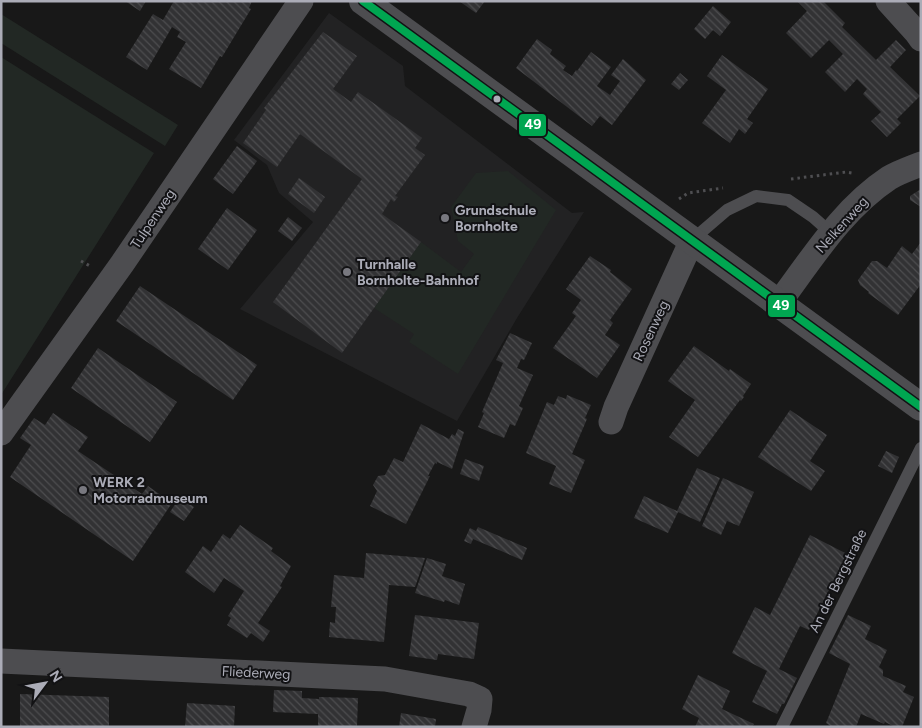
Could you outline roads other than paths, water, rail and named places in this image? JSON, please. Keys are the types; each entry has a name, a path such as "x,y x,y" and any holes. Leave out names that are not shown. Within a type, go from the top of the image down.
{"street":[{"name":"Tulpenweg","path":"1,433 122,264 301,1"},
{"path":"363,1 921,407"},
{"path":"888,1 921,39"},
{"name":"Nelkenweg","path":"778,304 831,232 854,208 890,178 921,164"},
{"name":"Rosenweg","path":"611,422 616,407 692,240"},
{"name":"Fliederweg","path":"1,661 384,679 469,694 480,699 474,727"}],"lane":[{"path":"692,240 727,210 756,196 788,200 831,232"},
{"name":"An der Bergstraße","path":"782,727 921,448"}],"place":[{"name":"Grundschule Bornholte","path":"445,218"},
{"name":"Turnhalle Bornholte-Bahnhof","path":"347,272"},
{"name":"WERK 2 Motorradmuseum","path":"83,490"}]}
